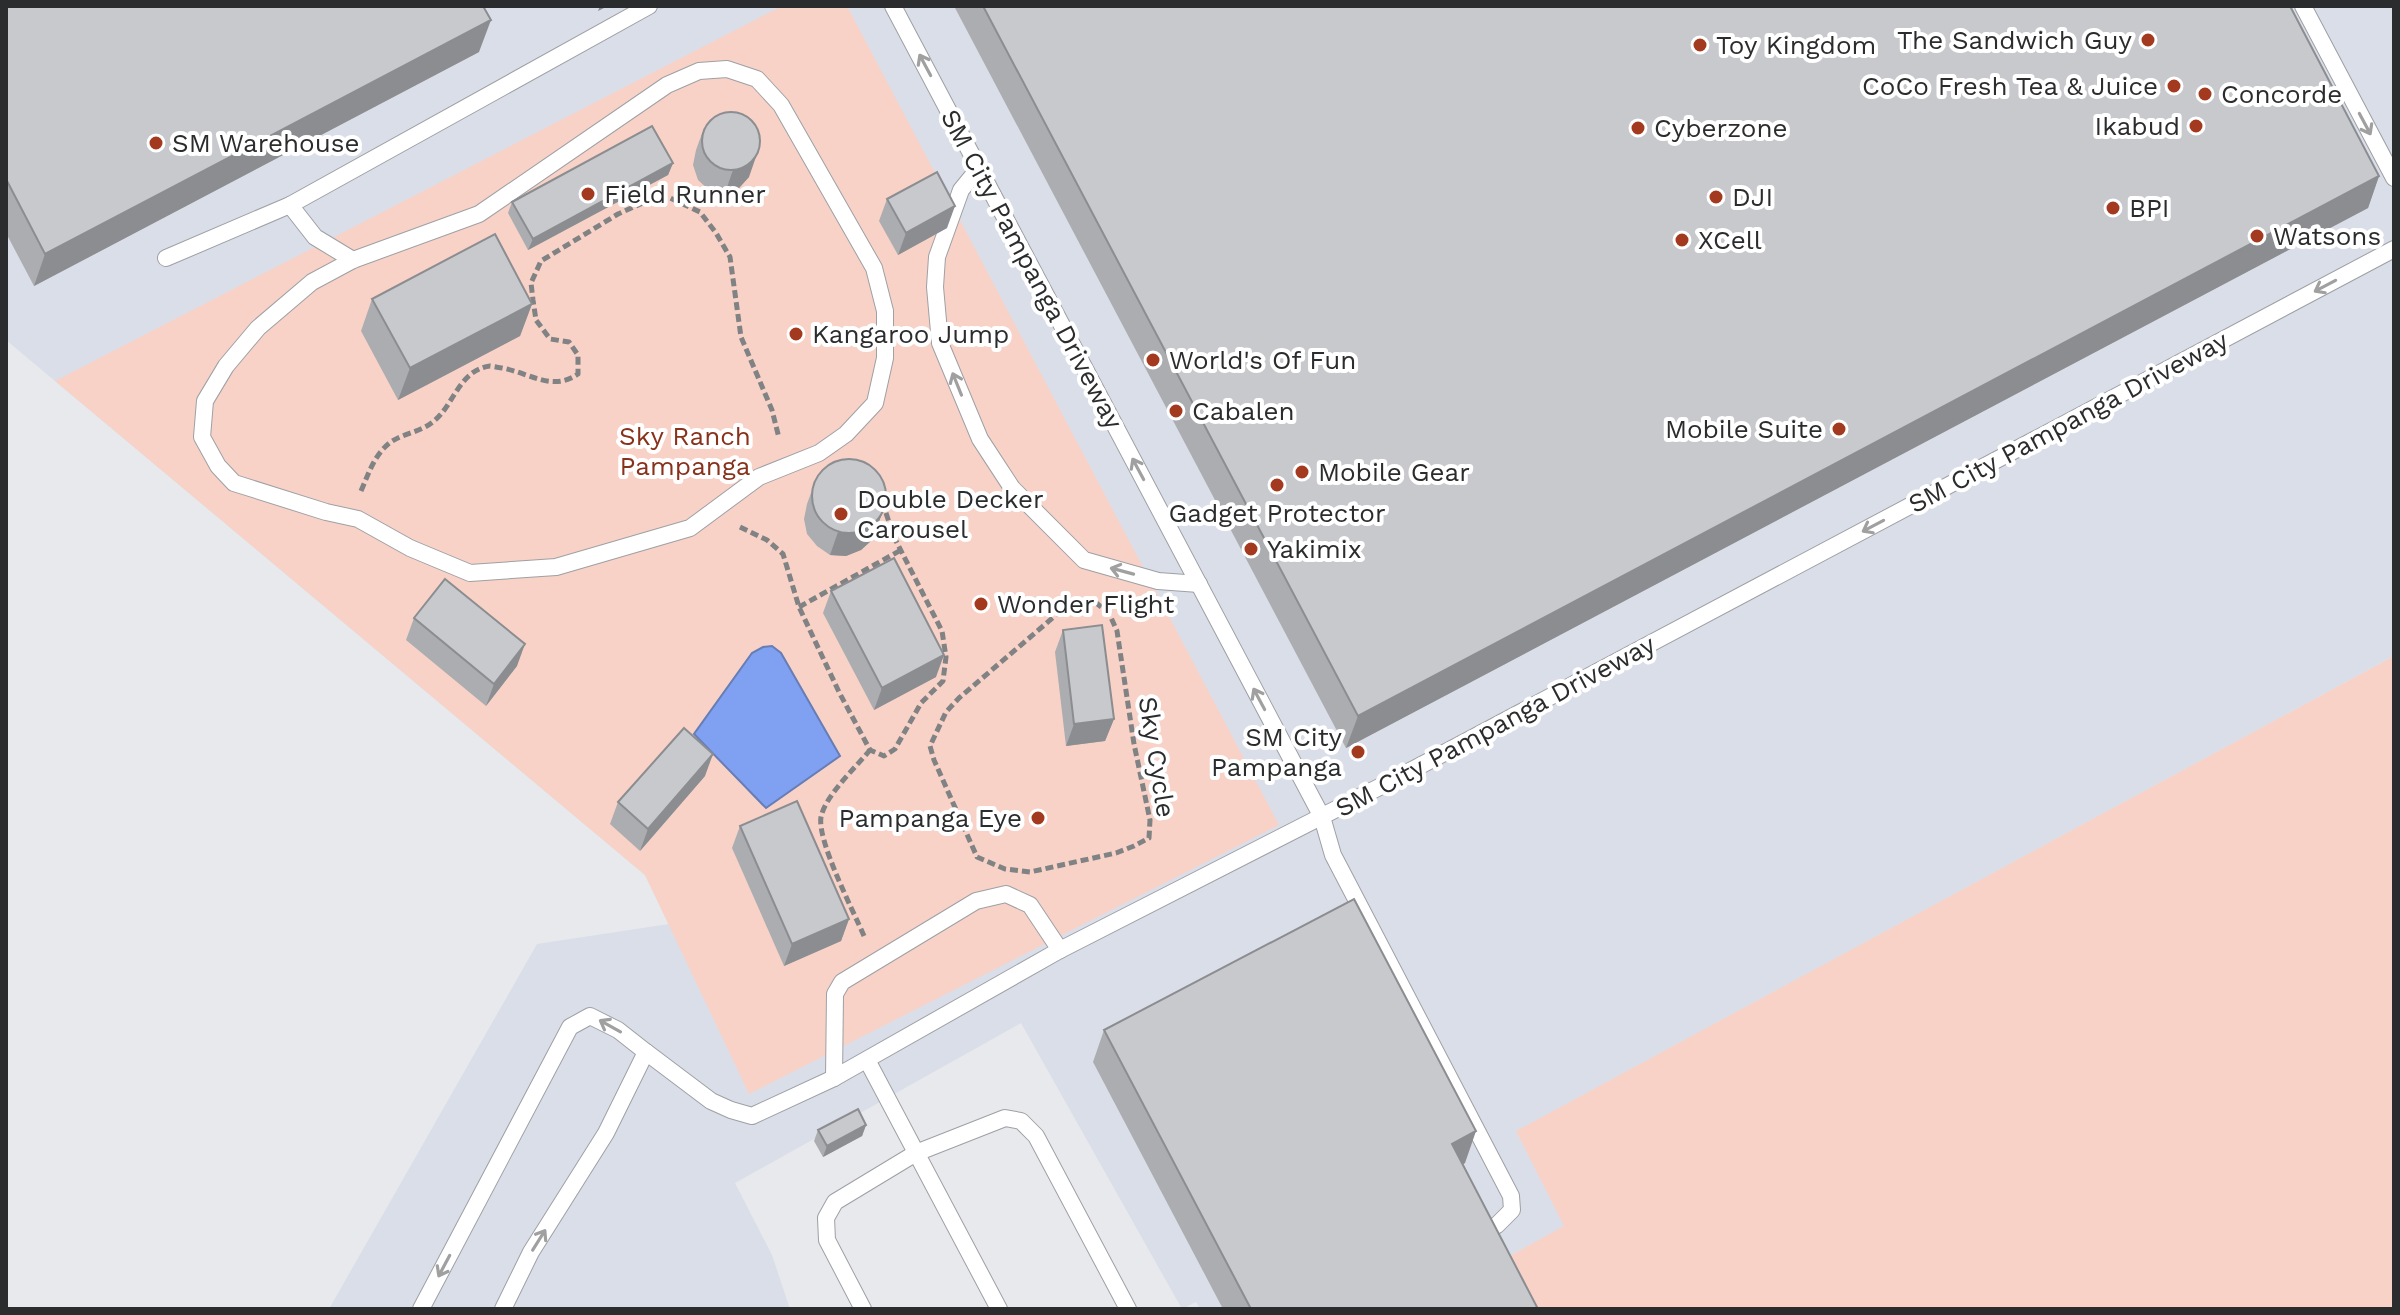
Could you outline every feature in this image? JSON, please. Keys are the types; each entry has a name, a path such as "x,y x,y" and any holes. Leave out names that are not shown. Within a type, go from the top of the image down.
{"lane":[{"path":"166,258 290,205 649,6"},
{"name":"SM City Pampanga Driveway","path":"893,6 1322,817 2394,249"},
{"path":"2303,6 2394,178"},
{"path":"727,69 757,79 781,105 874,268 885,311 885,358 875,403 846,434 819,453 787,465 759,477 690,528 556,567 470,573 410,548 358,519 234,483 218,466 202,437 205,401 226,366 258,328 312,282 353,260 479,214 667,85 699,71 727,69"},
{"path":"979,168 961,190 937,257 935,287 940,343 980,439 1012,488 1084,560 1158,581 1199,584"},
{"path":"290,205 315,237 353,260"},
{"path":"421,1309 570,1027 590,1016 618,1030 711,1101 752,1116 834,1078 1060,950 1322,817 1333,855 1511,1196 1512,1210 1497,1225 1472,1238"},
{"path":"834,1078 835,994 842,982 976,901 1006,894 1030,905 1060,950"},
{"path":"503,1309 531,1252 606,1133 646,1052"},
{"path":"867,1060 999,1309"},
{"path":"863,1309 827,1240 826,1218 835,1202 916,1153 1005,1118 1021,1121 1036,1136 1128,1309"}],"path":[{"path":"350,517 376,457 387,444 422,430 436,420 458,386 473,373 490,366 520,371 546,381 566,383 578,374 578,355 569,342 550,339 536,320 531,283 541,261 618,214 647,201 670,198 700,212 730,257 741,337 772,410 787,465"},
{"path":"710,513 767,540 783,554 799,607 839,692 870,750 884,756 895,749 921,703 943,681 946,669 942,631 894,537 879,493"},
{"path":"799,607 901,550"},
{"name":"Sky Cycle","path":"1095,602 1109,613 1117,631 1122,662 1134,744 1150,820 1149,838 1116,853 1030,872 1005,869 977,857 930,746 946,712 1063,609 1081,603 1095,602"},
{"path":"870,750 829,799 821,816 823,837 875,963"}],"shaded area":[{"name":"SM City Pampanga","path":"6,6 2394,6 2394,656 1517,1131 1565,1226 1488,1268 1509,1309 1200,1309 1196,1302 1182,1309 1021,1023 735,1183 772,1255 790,1309 329,1309 537,944 669,924 645,875 6,340"}],"green space":[{"name":"Sky Ranch Pampanga","path":"782,6 847,6 1279,825 749,1094 645,875 55,381"},
{"path":"2394,656 2394,1309 1509,1309 1488,1268 1564,1226 1516,1131"}],"water":[{"path":"772,646 781,653 840,756 766,808 694,734 752,653"}],"building":[{"name":"SM Warehouse","path":"6,6 483,6 491,20 45,254 6,179"},
{"path":"983,6 2290,6 2379,176 1358,716"},
{"path":"731,112 742,114 751,121 758,130 758,152 751,161 742,168 731,170 720,168 711,161 704,152 702,141 704,130 711,121 720,114"},
{"name":"Field Runner","path":"652,126 673,163 533,239 512,202"},
{"path":"937,172 955,206 906,233 887,199"},
{"path":"495,234 532,304 410,368 372,299"},
{"path":"849,459 863,462 875,470 883,482 886,496 883,510 875,522 863,530 849,533 835,530 823,522 815,510 812,496 815,482 823,470 835,462"},
{"path":"894,558 944,655 882,688 831,591"},
{"path":"445,579 525,644 494,684 414,618"},
{"path":"1102,625 1114,719 1074,724 1063,630"},
{"path":"684,728 713,754 648,829 618,802"},
{"path":"797,801 849,919 792,944 740,826"},
{"path":"1354,899 1476,1131 1452,1144 1538,1309 1251,1309 1104,1030"},
{"path":"858,1109 866,1125 827,1146 818,1130"}],"place":[{"name":"The Sandwich Guy","path":"2148,40"},
{"name":"Toy Kingdom","path":"1700,45"},
{"name":"CoCo Fresh Tea & Juice","path":"2174,86"},
{"name":"Concorde","path":"2205,94"},
{"name":"Ikabud","path":"2196,126"},
{"name":"Cyberzone","path":"1638,128"},
{"name":"SM Warehouse","path":"156,143"},
{"name":"Field Runner","path":"588,194"},
{"name":"DJI","path":"1716,197"},
{"name":"BPI","path":"2113,208"},
{"name":"Watsons","path":"2257,236"},
{"name":"XCell","path":"1682,240"},
{"name":"Kangaroo Jump","path":"796,334"},
{"name":"World's Of Fun","path":"1153,360"},
{"name":"Cabalen","path":"1176,411"},
{"name":"Mobile Suite","path":"1839,429"},
{"name":"Mobile Gear","path":"1302,472"},
{"name":"Gadget Protector","path":"1277,485"},
{"name":"Double Decker Carousel","path":"841,514"},
{"name":"Yakimix","path":"1251,549"},
{"name":"Wonder Flight","path":"981,604"},
{"name":"SM City Pampanga","path":"1358,752"},
{"name":"Pampanga Eye","path":"1038,818"}]}
